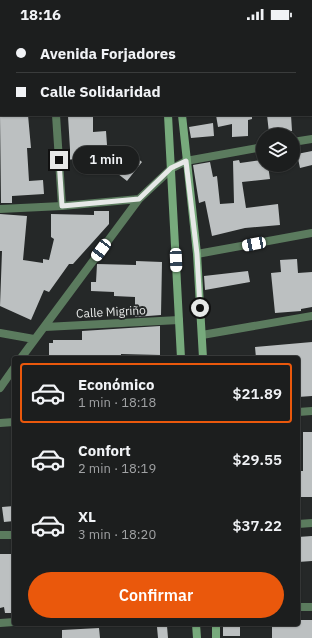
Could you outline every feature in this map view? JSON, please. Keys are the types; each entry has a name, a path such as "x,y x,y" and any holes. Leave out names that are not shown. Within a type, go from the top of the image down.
{"main road":[{"path":"168,116 181,356"},
{"path":"184,116 186,161 197,254 203,356"},
{"path":"196,626 197,638"},
{"path":"216,626 216,638"}],"street":[{"path":"56,116 62,206"},
{"path":"300,141 312,138"},
{"path":"22,356 139,199 171,168 186,161 256,148"},
{"path":"0,209 62,206 139,199"},
{"path":"197,254 312,232"},
{"path":"202,335 312,316"},
{"name":"Calle Migriño","path":"45,327 179,320"},
{"path":"0,333 34,339"},
{"path":"0,388 12,371"},
{"path":"300,412 312,411"},
{"path":"0,423 12,422"},
{"path":"300,524 312,523"},
{"path":"0,536 12,535"},
{"path":"300,608 312,607"},
{"path":"0,623 12,622"}],"building":[{"path":"0,116 28,116 31,148 27,148 29,181 43,180 44,194 12,196 12,203 1,203"},
{"path":"68,116 93,116 93,132 106,131 107,145 111,145 113,166 126,149 142,162 127,181 104,163 92,164 91,158 64,160 64,149 70,149"},
{"path":"216,116 252,116 252,119 248,120 248,136 232,137 232,124 218,127"},
{"path":"267,116 291,116 292,128 268,128"},
{"path":"213,123 214,136 191,138 189,127"},
{"path":"312,151 312,165 300,168 300,153"},
{"path":"239,160 240,163 256,161 256,172 269,172 270,179 242,182 246,208 278,204 280,225 245,228 212,236 205,201 199,203 193,165 210,162 213,177 217,176 220,204 234,203 233,161"},
{"path":"94,211 109,211 109,224 73,264 69,264 49,292 44,290 31,320 0,306 2,251 0,251 0,214 27,216 23,260 43,263 43,259 49,260 54,239 51,237 51,214 94,215"},
{"path":"297,259 298,273 312,272 312,307 301,309 301,311 275,313 271,273 281,272 280,260"},
{"path":"136,261 162,262 161,315 135,317 135,297 114,296 114,292 91,291 91,282 96,282 97,264 136,265"},
{"path":"248,271 250,282 205,290 204,276"},
{"path":"160,326 160,355 121,354 121,356 49,356 49,343 53,343 53,340 82,340 82,331"},
{"path":"312,342 312,396 300,397 300,356 256,356 255,347"},
{"path":"303,432 312,432 312,497 300,497 300,471 303,471"},
{"path":"12,506 12,521 4,522 2,507"},
{"path":"312,536 312,561 300,562 300,537"},
{"path":"0,554 12,554 12,613 5,613 4,607 0,608"},
{"path":"300,620 312,620 312,638 272,638 272,626 300,626"},
{"path":"167,626 168,638 158,638 157,627"},
{"path":"223,626 240,626 240,636 223,636"},
{"path":"99,628 100,638 62,638 62,630"}],"route":[{"path":"59,160 62,206 139,199 171,168 186,161 197,254 200,308"}]}
